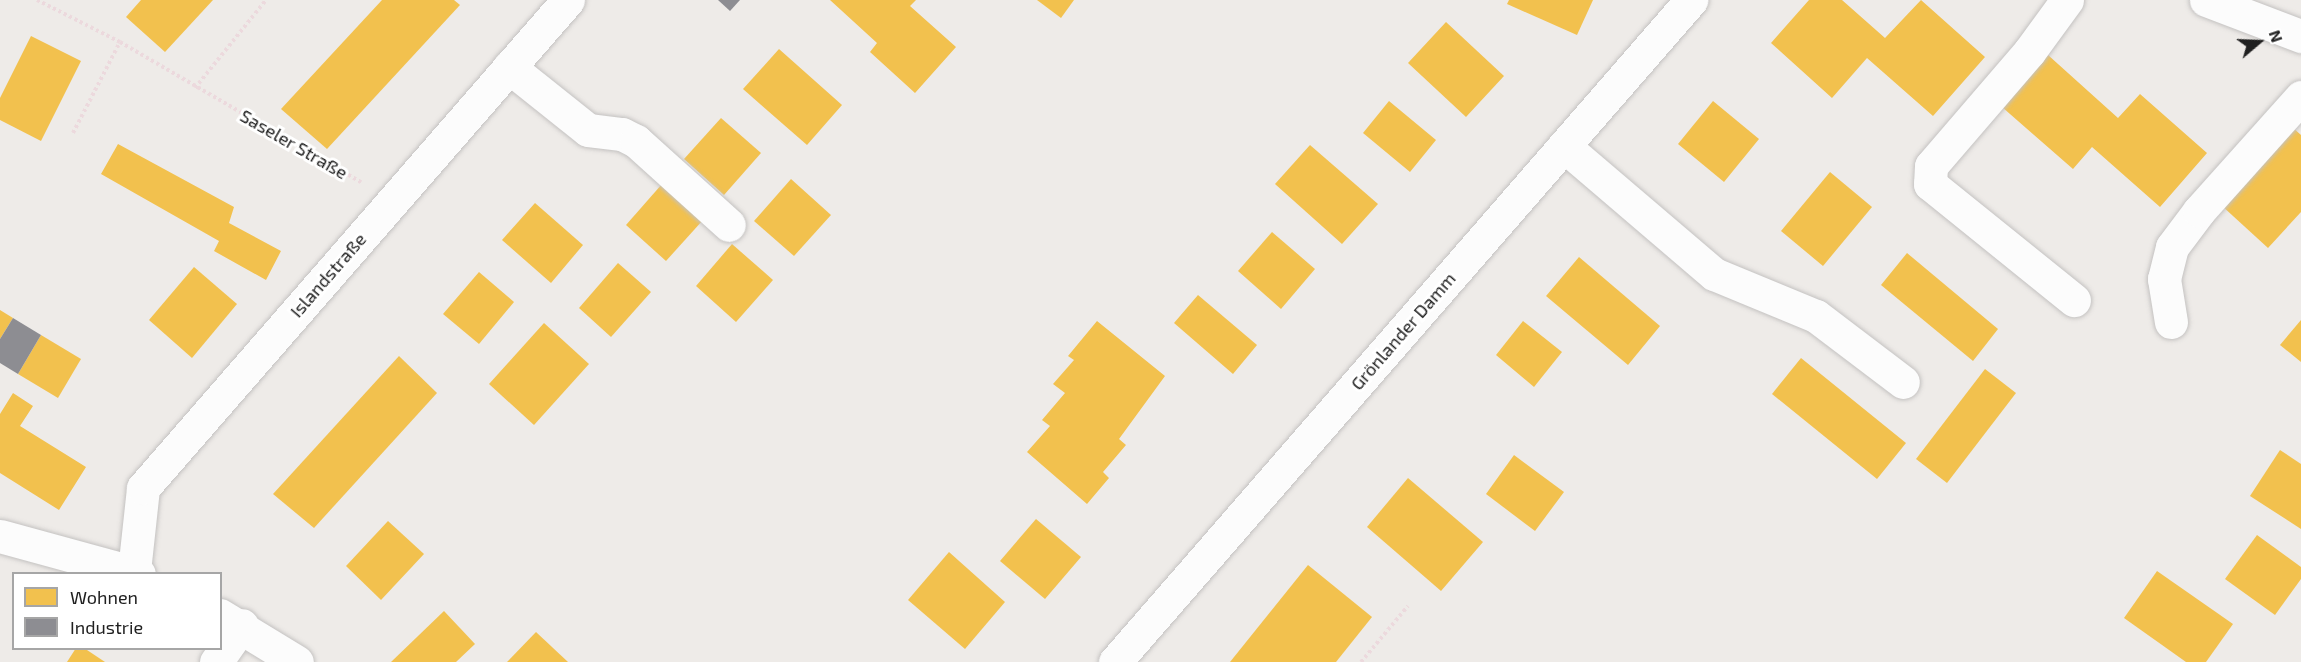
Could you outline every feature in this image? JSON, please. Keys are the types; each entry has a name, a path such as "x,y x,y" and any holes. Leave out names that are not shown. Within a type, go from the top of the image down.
{"street":[{"name":"Islandstraße","path":"136,572 143,488 568,0"},
{"name":"Grönlander Damm","path":"1115,662 1691,0"},
{"path":"2067,0 2029,52 1931,166 1930,184 2074,300"},
{"path":"2206,0 2301,36"},
{"path":"509,68 588,130 622,134 636,141 729,225"},
{"path":"2171,322 2164,279 2172,247 2199,211 2301,97"},
{"path":"1564,146 1714,274 1816,316 1903,382"},
{"path":"0,536 136,572"},
{"path":"222,645 231,620 297,662"}],"path":[{"name":"Saseler Straße","path":"37,0 120,42 195,88 393,201"},
{"path":"195,88 266,0"},
{"path":"73,133 120,42"},
{"path":"1361,662 1408,606"}],"building: Wohnen":[{"path":"141,0 213,0 165,52 126,17"},
{"path":"382,0 454,0 460,5 327,149 281,109"},
{"path":"830,0 916,0 910,6 956,47 915,93 870,52 877,43"},
{"path":"1037,0 1074,0 1061,18"},
{"path":"1509,0 1593,0 1577,35 1507,4"},
{"path":"1809,0 1842,0 1885,38 1921,0 1985,57 1933,116 1867,58 1832,98 1771,43"},
{"path":"1446,22 1504,76 1466,117 1408,63"},
{"path":"31,36 81,61 41,141 0,120 0,98"},
{"path":"779,49 842,105 807,145 743,89"},
{"path":"2048,55 2118,118 2140,94 2207,153 2160,207 2092,147 2073,169 2002,107"},
{"path":"1389,101 1436,140 1410,172 1363,133"},
{"path":"1713,101 1759,139 1724,182 1678,144"},
{"path":"721,118 761,153 724,195 684,159"},
{"path":"2292,127 2301,135 2301,212 2268,248 2221,205"},
{"path":"118,144 234,207 229,223 281,251 266,280 214,251 219,241 101,174"},
{"path":"1310,145 1378,204 1342,244 1275,184"},
{"path":"1830,172 1872,207 1823,266 1781,231"},
{"path":"791,179 831,215 794,256 754,221"},
{"path":"662,184 703,220 666,261 626,225"},
{"path":"535,203 583,245 551,283 502,240"},
{"path":"1272,232 1315,269 1281,309 1238,271"},
{"path":"732,244 773,280 736,322 696,286"},
{"path":"1907,253 1998,329 1973,361 1881,285"},
{"path":"1579,257 1660,326 1628,365 1546,296"},
{"path":"618,263 651,292 611,337 579,308"},
{"path":"194,267 237,304 192,358 149,320"},
{"path":"479,272 514,302 479,344 443,314"},
{"path":"1198,295 1257,345 1233,374 1174,323"},
{"path":"0,310 13,318 0,339"},
{"path":"2301,320 2301,362 2280,345"},
{"path":"1097,321 1165,376 1119,439 1126,445 1103,472 1109,478 1087,504 1027,452 1050,426 1042,420 1065,393 1053,384 1074,360 1068,356"},
{"path":"1523,321 1562,352 1534,387 1496,355"},
{"path":"544,323 589,364 534,425 489,384"},
{"path":"41,335 81,359 58,398 18,374"},
{"path":"399,356 437,393 314,528 273,494"},
{"path":"1801,358 1906,443 1877,479 1772,394"},
{"path":"1985,369 2016,393 1947,483 1916,459"},
{"path":"13,393 33,406 20,426 86,467 59,510 0,473 0,414"},
{"path":"2280,450 2301,464 2301,529 2250,496"},
{"path":"1514,455 1564,492 1535,531 1486,494"},
{"path":"1408,478 1483,542 1441,591 1367,527"},
{"path":"1036,519 1081,557 1045,599 1000,561"},
{"path":"388,521 424,554 381,600 346,566"},
{"path":"2257,535 2301,567 2301,579 2275,615 2225,579"},
{"path":"949,552 1005,602 965,649 908,600"},
{"path":"1308,565 1372,617 1336,662 1230,662"},
{"path":"2157,571 2233,624 2206,662 2186,662 2124,618"},
{"path":"444,611 475,644 456,662 391,662"},
{"path":"536,632 568,662 507,662"},
{"path":"75,650 87,650 105,662 67,662"}],"building: Industrie":[{"path":"718,0 740,0 730,11"},
{"path":"13,318 41,335 18,374 0,363 0,339"}]}
